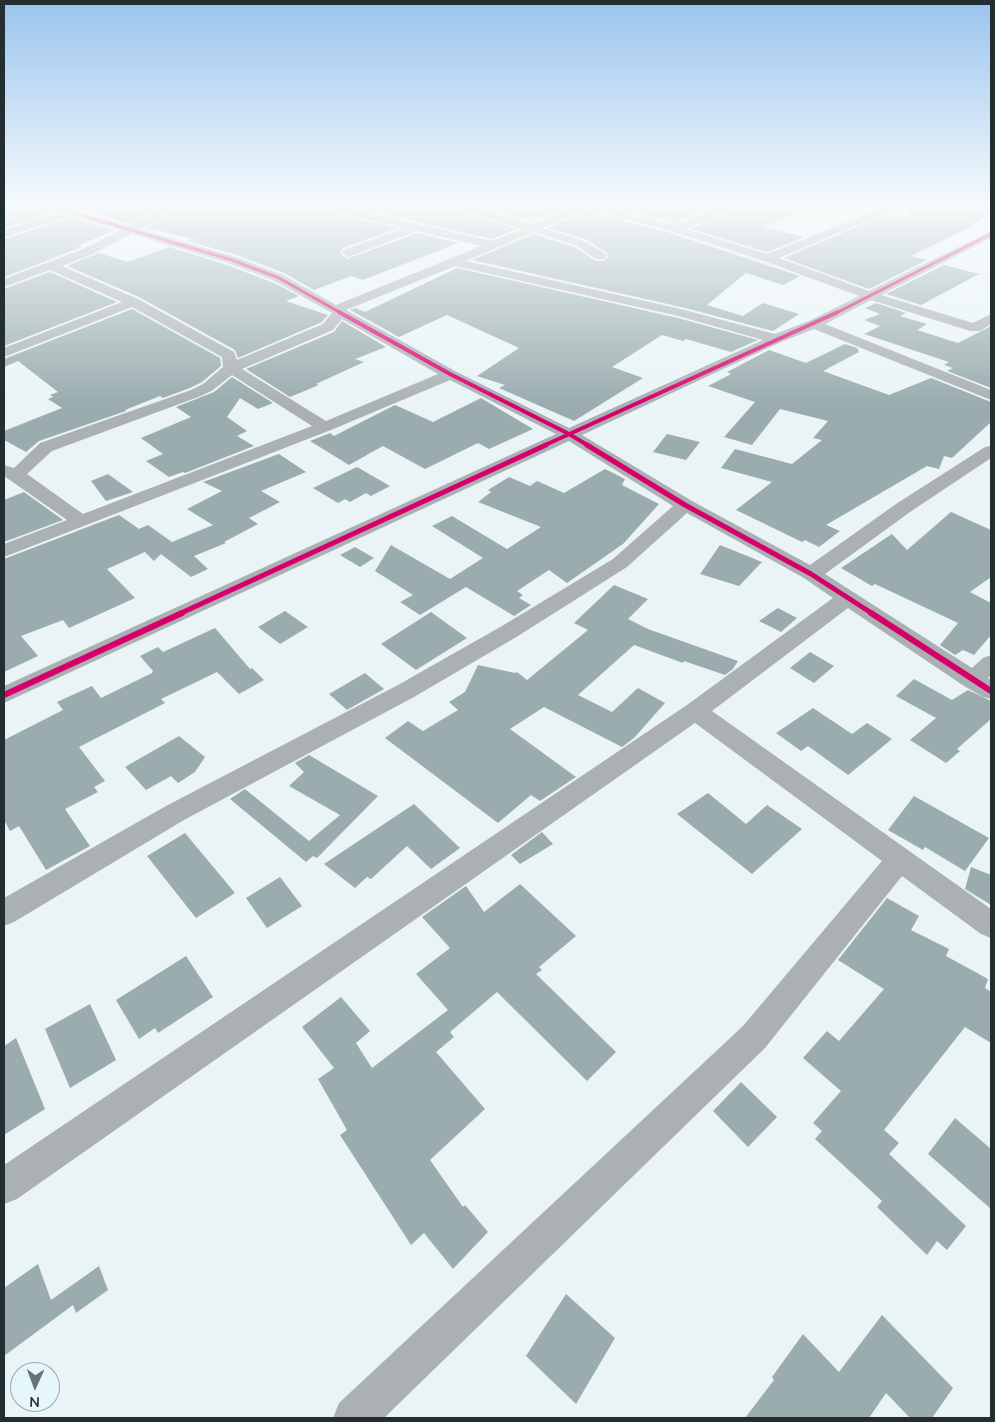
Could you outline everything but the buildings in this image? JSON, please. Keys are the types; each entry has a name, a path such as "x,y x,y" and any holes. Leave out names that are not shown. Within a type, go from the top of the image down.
{"street":[{"path":"4,282 33,272"},
{"path":"66,272 134,302 229,355 231,368 325,427"},
{"path":"264,272 279,278 450,374 569,434 685,504 811,574 982,686 991,663"},
{"path":"80,521 10,472 46,447 196,393 231,368 328,327 336,311 429,272"},
{"path":"500,272 681,313 776,340"},
{"path":"807,272 870,296 975,328 991,318"},
{"path":"4,695 569,434 814,324 917,272"},
{"path":"4,353 134,302"},
{"path":"814,324 991,395"},
{"path":"4,551 325,427 450,374"},
{"path":"811,574 903,508 991,451"},
{"path":"4,913 175,813 406,691 510,631 620,563 685,504"},
{"path":"4,1186 695,711 847,598"},
{"path":"695,711 901,858 991,925"},
{"path":"354,1418 754,1037 901,858"}],"cycle path":[{"path":"264,272 279,278 450,374 569,434 685,505 811,574 991,691"},
{"path":"4,695 776,339 814,324 916,272"}]}
